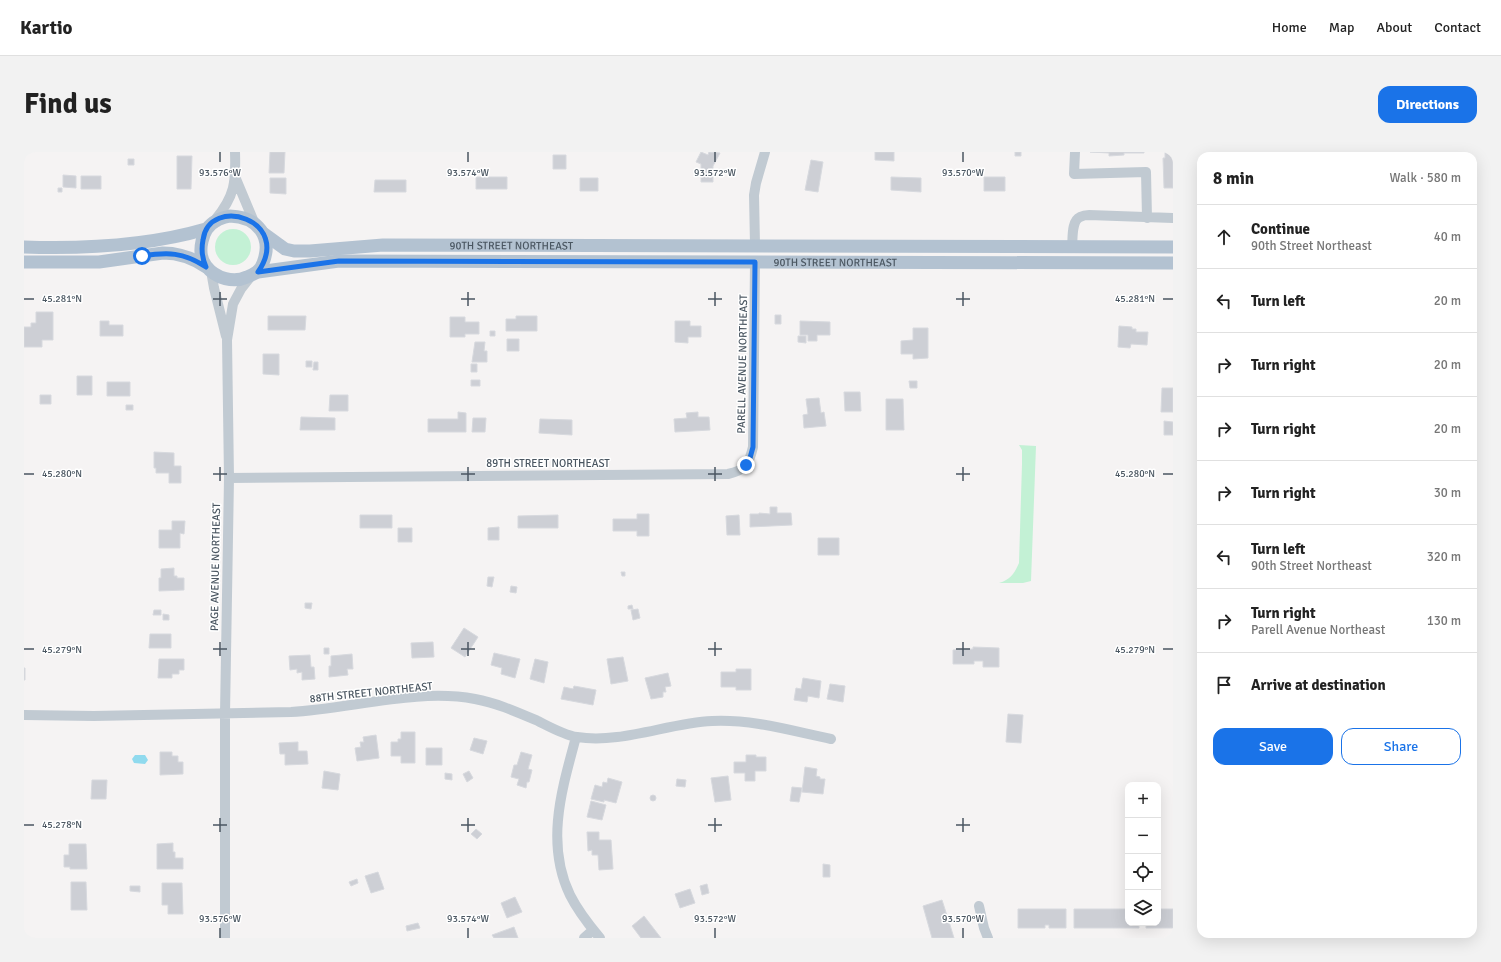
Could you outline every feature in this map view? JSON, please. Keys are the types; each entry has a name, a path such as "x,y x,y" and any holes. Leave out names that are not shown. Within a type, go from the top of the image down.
{"main road":[{"path":"24,247 74,247 176,237 230,216 240,216 254,222 263,233 266,242 266,251 262,266 255,273 242,279 231,280 220,277 197,261 184,255 173,253 163,253 99,262 24,262"},
{"path":"209,269 203,260 202,252 203,236 210,225"},
{"name":"90TH STREET NORTHEAST","path":"263,233 285,249 294,251 383,245 1173,247"},
{"name":"90TH STREET NORTHEAST","path":"255,273 339,261 1173,263"}],"street":[{"path":"210,225 223,211 231,197 236,179 235,152"},
{"path":"755,245 754,195 765,152"},
{"path":"1075,152 1074,174 1146,172 1147,218"},
{"path":"236,179 254,222"},
{"path":"1072,247 1074,225 1076,220 1089,214 1147,218 1173,218"},
{"name":"PARELL AVENUE NORTHEAST","path":"746,465 753,447 755,262"},
{"name":"PAGE AVENUE NORTHEAST","path":"209,269 227,340"},
{"name":"PAGE AVENUE NORTHEAST","path":"225,938 225,714 229,478 227,340 233,304 241,289 255,273"},
{"name":"89TH STREET NORTHEAST","path":"229,478 728,474 739,471 746,465"},
{"name":"88TH STREET NORTHEAST","path":"24,715 94,716 310,711 385,700 447,696 474,699 495,704 576,737 601,738 627,735 712,721 757,723 831,740"},
{"path":"576,737 561,789 556,833 558,852 562,874 570,896 600,938"},
{"path":"979,906 988,938"},
{"path":"584,938 593,930"}],"green space":[{"path":"236,229 246,234 250,240 250,254 246,260 240,264 230,265 220,260 216,254 215,244 220,234 226,230"},
{"path":"1019,445 1036,446 1031,581 1023,583 999,583 1012,576 1019,563 1022,450"}],"water":[{"path":"135,755 145,755 148,760 145,764 134,763 132,759"}],"building":[{"path":"270,152 285,152 284,173 269,173"},
{"path":"701,152 708,155 709,152 720,153 713,166 713,182 701,182 701,164 696,162"},
{"path":"875,152 894,152 894,161 875,160"},
{"path":"1015,152 1021,152 1021,156 1015,156"},
{"path":"1090,152 1144,153 1124,153 1124,155 1109,156 1109,153"},
{"path":"1165,152 1173,152 1173,188 1164,188 1163,158 1165,158"},
{"path":"553,155 566,155 566,169 553,169"},
{"path":"177,156 192,156 191,189 177,189"},
{"path":"128,159 134,159 134,165 128,165"},
{"path":"811,160 823,162 818,192 805,190"},
{"path":"63,175 76,176 76,188 63,187"},
{"path":"81,176 101,176 101,189 81,189"},
{"path":"476,177 507,177 507,189 476,189"},
{"path":"891,177 921,178 921,192 891,190"},
{"path":"984,177 1005,177 1005,191 984,191"},
{"path":"270,178 286,178 286,194 270,193"},
{"path":"580,178 598,178 598,191 580,191"},
{"path":"375,180 406,180 406,192 374,192"},
{"path":"58,188 62,188 62,192 58,192"},
{"path":"36,312 53,312 53,340 42,340 42,347 24,347 24,327 31,327 31,323 36,323"},
{"path":"775,315 781,315 781,324 775,324"},
{"path":"268,316 306,316 305,330 268,330"},
{"path":"516,316 537,316 537,331 506,331 506,319 516,319"},
{"path":"450,317 465,317 465,322 479,322 479,334 465,334 465,337 450,337"},
{"path":"100,321 109,321 109,325 123,325 123,336 100,336"},
{"path":"675,321 690,321 690,326 701,326 701,337 688,337 688,343 675,342"},
{"path":"800,321 830,322 830,335 817,335 817,341 808,341 808,335 800,335"},
{"path":"1119,326 1132,327 1132,329 1136,329 1136,332 1148,332 1147,345 1131,344 1130,348 1118,347"},
{"path":"913,328 928,328 928,358 913,359 913,354 901,354 901,341 913,340"},
{"path":"490,331 495,331 495,336 490,336"},
{"path":"798,336 806,336 806,343 798,342"},
{"path":"507,339 519,339 519,351 507,351"},
{"path":"475,342 485,342 484,351 487,351 487,362 472,362"},
{"path":"263,354 279,354 279,375 263,374"},
{"path":"306,361 312,361 312,367 306,367"},
{"path":"314,362 318,362 318,370 313,370"},
{"path":"471,364 477,364 477,372 471,372"},
{"path":"77,376 92,376 92,395 77,395"},
{"path":"471,380 480,380 480,386 471,386"},
{"path":"909,381 917,381 917,388 910,388"},
{"path":"107,382 130,382 130,396 107,396"},
{"path":"1162,388 1173,388 1173,412 1161,412"},
{"path":"844,392 860,392 861,411 845,411"},
{"path":"40,395 51,395 51,404 40,404"},
{"path":"330,395 348,395 348,411 329,411"},
{"path":"819,398 821,413 824,412 826,426 804,428 803,415 808,414 806,399"},
{"path":"886,399 903,399 904,430 886,430"},
{"path":"126,405 133,405 133,410 126,410"},
{"path":"458,412 466,413 466,432 428,432 428,419 458,419"},
{"path":"698,412 698,417 709,417 710,430 675,432 674,419 687,418 686,413"},
{"path":"301,417 335,418 335,430 300,430"},
{"path":"473,418 486,418 485,432 472,432"},
{"path":"540,419 572,420 572,435 539,433"},
{"path":"1164,421 1173,422 1173,435 1164,435"},
{"path":"154,452 174,453 174,466 181,466 181,483 169,483 169,473 156,473 156,468 154,468"},
{"path":"770,507 777,507 777,513 791,513 792,525 750,527 750,514 770,514"},
{"path":"637,514 649,514 649,536 637,536 637,531 613,531 613,519 637,519"},
{"path":"360,515 392,515 392,528 360,528"},
{"path":"558,515 558,528 518,528 518,516"},
{"path":"739,515 740,535 727,535 726,516"},
{"path":"172,521 185,521 184,534 180,533 180,548 159,548 159,530 172,530"},
{"path":"499,527 499,540 488,540 488,528"},
{"path":"398,528 412,528 412,542 398,542"},
{"path":"818,538 839,538 839,555 818,555"},
{"path":"174,568 174,576 177,576 177,578 184,578 184,590 159,591 161,569"},
{"path":"621,572 625,572 625,576 622,576"},
{"path":"488,577 494,577 492,587 487,586"},
{"path":"511,586 517,587 516,593 510,592"},
{"path":"305,603 312,603 311,609 305,608"},
{"path":"632,605 633,609 628,609 628,606"},
{"path":"638,609 640,618 633,620 631,610"},
{"path":"154,610 161,610 161,615 153,615"},
{"path":"163,614 169,615 169,620 163,620"},
{"path":"464,628 478,637 465,657 451,648"},
{"path":"150,634 171,634 171,648 149,648"},
{"path":"433,642 434,657 412,658 411,643"},
{"path":"973,647 999,648 999,667 983,667 983,661 974,661 974,664 953,664 953,650 973,649"},
{"path":"324,648 329,648 329,654 324,654"},
{"path":"494,653 520,659 515,678 501,674 502,668 491,665"},
{"path":"352,654 353,669 347,669 348,675 329,677 331,656"},
{"path":"310,655 311,667 314,667 315,679 302,680 302,672 297,673 297,669 290,670 289,656"},
{"path":"623,657 628,681 611,684 607,659"},
{"path":"159,659 184,659 184,670 179,670 179,674 172,674 172,678 158,678"},
{"path":"535,659 548,662 544,683 530,679"},
{"path":"25,668 25,680 24,680"},
{"path":"736,669 751,669 751,690 736,690 736,687 721,687 721,672 736,672"},
{"path":"668,673 671,686 665,687 666,692 663,692 663,697 651,699 645,678"},
{"path":"803,678 821,681 819,698 808,696 807,702 794,700 796,688 801,689"},
{"path":"830,684 845,686 843,702 827,699"},
{"path":"574,686 596,690 593,705 561,699 564,687 573,689"},
{"path":"1008,714 1023,715 1021,743 1006,742"},
{"path":"401,732 415,732 415,763 401,763 401,756 391,756 391,742 398,742 398,739 401,739"},
{"path":"376,735 379,758 357,761 355,748 361,747 360,742 364,742 363,737"},
{"path":"474,738 487,741 483,754 470,750"},
{"path":"298,742 298,751 307,751 308,764 285,765 285,754 280,754 279,743"},
{"path":"426,748 442,748 442,765 426,765"},
{"path":"160,752 172,752 172,756 178,756 178,762 183,762 183,774 160,775"},
{"path":"521,752 532,755 528,769 532,770 526,788 517,785 519,779 511,777 514,765 517,765"},
{"path":"746,755 766,757 766,771 755,771 755,781 745,781 745,773 734,773 734,762 746,762"},
{"path":"805,767 817,769 816,776 820,777 820,779 825,779 823,794 802,792"},
{"path":"324,771 340,774 338,790 322,788"},
{"path":"469,771 473,778 467,782 463,774"},
{"path":"445,773 452,774 452,780 445,779"},
{"path":"728,776 731,800 715,802 711,778"},
{"path":"608,778 622,782 616,803 591,799 595,785 602,787 603,782 607,783"},
{"path":"677,779 686,780 685,787 676,786"},
{"path":"92,780 107,780 106,799 91,799"},
{"path":"792,787 802,788 799,802 790,801"},
{"path":"653,795 656,798 653,801 650,798"},
{"path":"591,801 606,805 602,820 587,817"},
{"path":"476,829 482,834 477,839 471,834"},
{"path":"587,832 599,832 599,840 611,840 613,869 599,870 598,855 592,855 592,850 588,851"},
{"path":"173,843 175,858 183,858 183,869 157,869 157,844"},
{"path":"69,844 86,844 87,869 70,869 70,867 64,867 64,855 69,855"},
{"path":"823,864 830,865 830,877 823,877"},
{"path":"378,872 384,889 371,893 365,876"},
{"path":"357,879 358,883 351,886 349,882"},
{"path":"71,882 86,882 87,910 71,910"},
{"path":"162,883 182,883 183,914 168,914 168,905 162,905"},
{"path":"707,884 709,893 702,895 700,886"},
{"path":"130,886 140,886 140,892 130,891"},
{"path":"690,889 695,903 680,908 675,894"},
{"path":"515,897 522,912 507,918 501,903"},
{"path":"942,900 954,938 932,938 923,906"},
{"path":"1018,909 1066,909 1066,928 1049,928 1049,925 1045,925 1045,928 1018,928"},
{"path":"1074,909 1125,909 1125,926 1139,926 1139,928 1074,928"},
{"path":"1161,909 1173,909 1173,928 1146,928 1146,926 1161,926"},
{"path":"644,916 661,938 641,938 632,926"},
{"path":"418,923 420,928 407,931 406,926"},
{"path":"514,927 518,938 494,938 492,935"}],"route":[{"path":"142,256 173,253 184,255 206,267 202,252 203,236 206,229 215,221 230,216 240,216 254,222 263,233 266,242 264,260 258,272 300,265 339,261 755,262 753,447 746,465"}]}
